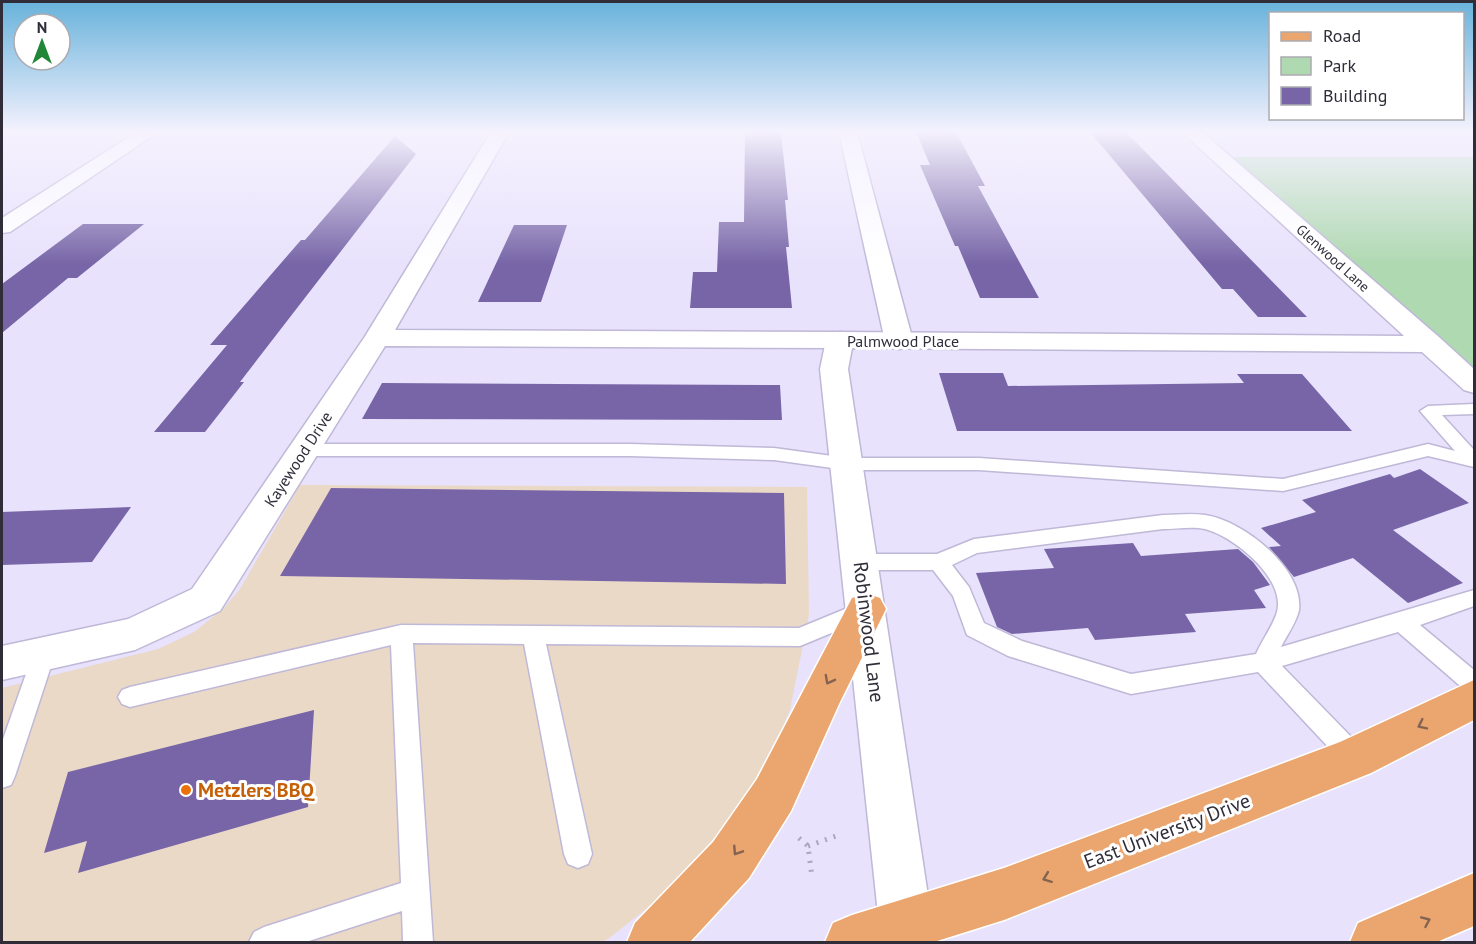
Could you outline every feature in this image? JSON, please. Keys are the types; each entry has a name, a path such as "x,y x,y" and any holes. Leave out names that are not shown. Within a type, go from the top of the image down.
{"main road":[{"path":"654,942 731,860 774,795 866,609"},
{"name":"East University Drive","path":"852,942 907,933 1354,758 1474,699"},
{"path":"1377,942 1474,899"}],"street":[{"path":"2,227 81,176"},
{"name":"Kayewood Drive","path":"2,663 135,634 206,600 377,338 474,176"},
{"path":"859,176 898,341"},
{"name":"Glenwood Lane","path":"1241,176 1474,384"},
{"name":"Palmwood Place","path":"377,338 1430,344"},
{"name":"Robinwood Lane","path":"840,340 834,369 907,933"}],"lane":[{"path":"1474,409 1428,411 1474,461"},
{"path":"304,450 630,450 774,454 847,464 979,464 1283,485 1428,450 1474,461"},
{"path":"860,562 939,562 974,546 1163,522 1205,522 1230,531 1264,556 1284,584 1288,610 1263,662"},
{"path":"939,562 962,593 975,629 1016,650 1131,684 1263,662 1402,622 1474,598"},
{"path":"130,697 401,634 800,637 866,609"},
{"path":"1402,622 1474,684"},
{"path":"401,634 418,942"},
{"path":"533,634 578,854"},
{"path":"2,776 44,654"},
{"path":"1263,662 1354,758"},
{"path":"264,942 415,892"}],"path":[{"path":"808,846 838,835"},
{"path":"798,838 808,846 812,877"}],"shaded area":[{"path":"300,485 807,487 809,615 790,710 762,777 698,859 661,897 608,939 601,942 2,942 2,688 158,649 194,632 224,608 240,589"}],"green space":[{"path":"1252,176 1474,176 1474,368"}],"building":[{"path":"360,176 399,176 240,382 244,382 205,432 154,432 227,345 210,345 301,240 305,240"},
{"path":"745,176 786,176 789,247 786,247 792,308 690,308 693,272 717,272 719,222 744,222"},
{"path":"925,176 980,176 985,186 978,186 1039,298 980,298 958,246 955,246"},
{"path":"1127,176 1169,176 1307,317 1258,317 1233,289 1222,289"},
{"path":"83,224 144,224 77,278 68,278 2,333 2,284"},
{"path":"514,225 567,225 541,302 478,302"},
{"path":"939,373 1003,373 1008,386 1244,383 1237,374 1302,374 1352,431 957,431"},
{"path":"382,383 780,385 782,420 362,419"},
{"path":"1420,469 1469,503 1393,530 1463,583 1408,603 1353,558 1294,577 1269,547 1281,546 1261,528 1316,512 1302,500 1390,474 1394,478"},
{"path":"331,488 784,493 786,584 280,576"},
{"path":"131,507 92,562 2,565 2,512"},
{"path":"1133,543 1141,556 1238,549 1253,562 1270,585 1254,590 1266,608 1185,614 1196,632 1095,640 1088,628 1012,634 997,627 976,573 1054,568 1044,549"},
{"name":"Metzlers BBQ","path":"314,710 308,807 78,873 87,841 44,853 68,772"}],"place":[{"name":"Metzlers BBQ","path":"186,790"}]}
